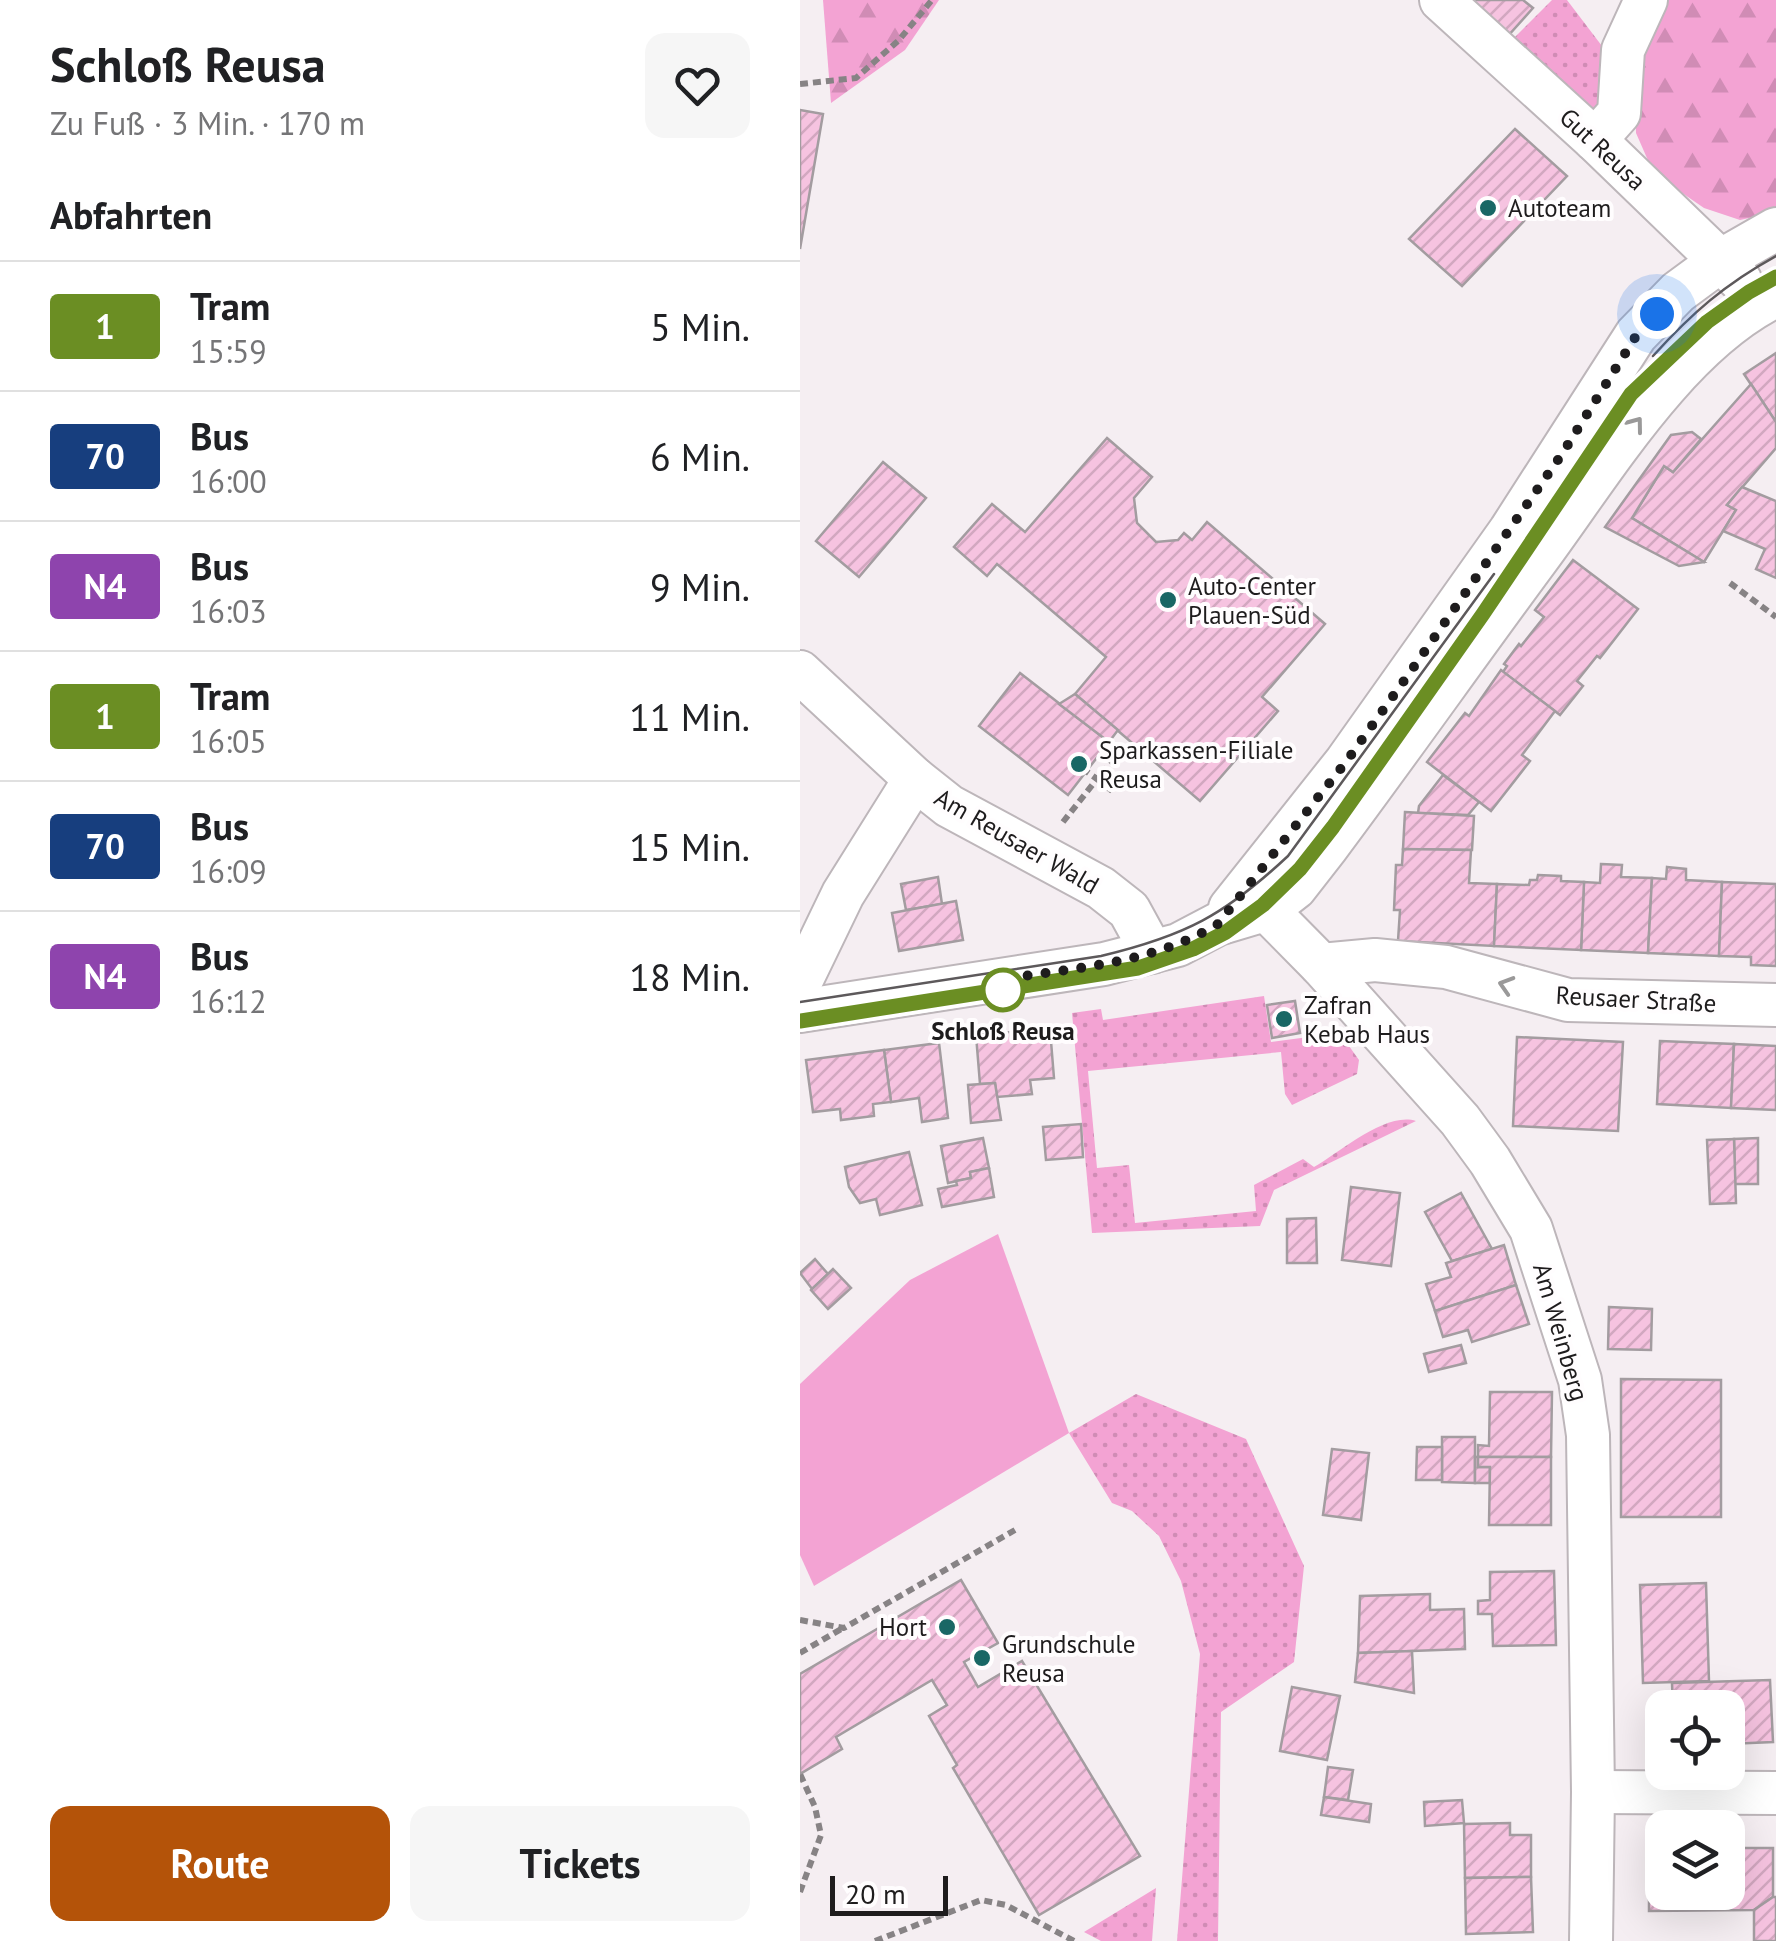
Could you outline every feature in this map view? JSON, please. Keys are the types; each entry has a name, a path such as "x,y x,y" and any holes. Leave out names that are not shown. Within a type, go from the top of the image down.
{"street":[{"name":"Gut Reusa","path":"1441,0 1596,140 1720,261 1767,300"},
{"path":"1596,140 1619,112 1623,50 1646,0"},
{"path":"1257,898 1346,762 1510,531 1636,336 1678,292 1720,261 1776,229"},
{"path":"800,1011 1104,964 1188,940 1257,898 1294,888 1651,405 1704,348 1767,300"},
{"name":"Am Reusaer Wald","path":"800,672 949,806 1101,888 1129,910 1152,952"},
{"name":"Am Reusaer Wald","path":"800,983 842,894 915,779"},
{"name":"Am Weinberg","path":"1257,898 1460,1120 1490,1161 1530,1230 1567,1338 1580,1380 1588,1435 1591,1941"},
{"name":"Reusaer Straße","path":"1321,965 1375,960 1446,966 1568,1000 1776,1005"},
{"path":"1593,1792 1776,1792"}],"path":[{"path":"800,84 856,78 899,40 932,0"},
{"path":"1730,583 1776,617"},
{"path":"1037,854 1114,759"},
{"path":"1086,771 1112,790"},
{"path":"800,1654 1015,1530"},
{"path":"800,1620 844,1628"},
{"path":"800,1774 816,1806 821,1835 800,1892"},
{"path":"875,1941 981,1900 1006,1905 1074,1941"}],"green space":[{"path":"823,0 939,0 905,50 831,103"},
{"path":"1552,0 1567,0 1605,50 1605,101 1593,110 1511,41"},
{"path":"1664,0 1776,0 1776,212 1740,220 1704,208 1669,184 1650,165 1636,133 1635,71"},
{"path":"1264,996 1271,1042 1331,1034 1344,1039 1359,1060 1357,1074 1292,1105 1285,1094 1281,1052 1088,1071 1097,1168 1129,1165 1135,1223 1256,1211 1254,1185 1303,1159 1314,1167 1377,1127 1416,1121 1274,1190 1260,1226 1092,1233 1072,1013 1101,1009 1103,1020"},
{"path":"998,1234 1069,1433 814,1586 800,1555 800,1384 910,1280"},
{"path":"1136,1394 1246,1439 1304,1566 1294,1662 1221,1712 1218,1941 1177,1941 1200,1654 1181,1581 1159,1536 1132,1511 1112,1503 1069,1433"},
{"path":"1156,1888 1152,1941 1101,1941 1084,1932"}],"building":[{"path":"1465,0 1523,0 1533,8 1507,37"},
{"path":"800,110 823,114 800,249"},
{"name":"Autoteam","path":"1515,129 1567,176 1462,286 1409,239"},
{"path":"1776,353 1776,422 1744,374"},
{"path":"1751,384 1776,422 1776,448 1727,505 1736,510 1704,562 1632,518 1664,466 1673,472"},
{"path":"1692,432 1701,439 1673,472 1664,466 1632,518 1704,562 1679,566 1605,527 1671,435"},
{"name":"Auto-Center Plauen-Süd","path":"1107,438 1152,477 1134,498 1137,523 1156,542 1178,540 1184,533 1192,540 1207,522 1325,624 1262,697 1278,711 1200,801 1075,694 1106,657 997,564 987,576 954,547 992,504 1025,532"},
{"path":"883,462 926,498 859,577 816,541"},
{"path":"1742,487 1776,501 1776,578 1756,569 1765,549 1723,531 1736,510 1727,505"},
{"path":"1573,560 1638,609 1577,681 1583,686 1560,715 1503,672 1507,666 1504,664 1544,617 1535,610"},
{"path":"1501,670 1555,711 1522,755 1530,761 1491,811 1427,762 1465,713 1469,716"},
{"path":"1020,673 1109,742 1068,795 979,726"},
{"path":"1075,694 1118,730 1109,742 1059,704"},
{"path":"1443,775 1479,802 1468,815 1418,813 1419,806"},
{"path":"1405,812 1474,816 1472,850 1403,849"},
{"path":"1403,849 1471,850 1469,883 1497,884 1494,946 1398,941 1400,910 1394,910 1396,865 1402,865"},
{"path":"1601,864 1622,865 1621,877 1652,878 1648,953 1581,950 1584,882 1600,883"},
{"path":"1667,867 1686,869 1686,880 1722,882 1719,956 1648,953 1652,878 1666,879"},
{"path":"1538,875 1584,882 1581,950 1494,946 1497,884 1529,885"},
{"path":"938,877 942,904 906,910 901,884"},
{"path":"1722,882 1776,884 1776,966 1751,965 1751,957 1719,956"},
{"path":"956,901 963,940 899,951 892,913"},
{"name":"Zafran Kebab Haus","path":"1295,1001 1300,1033 1272,1038 1267,1005"},
{"path":"1050,1029 1054,1078 1030,1080 1032,1094 997,1097 995,1083 980,1084 976,1035"},
{"path":"1517,1037 1623,1042 1618,1131 1513,1126"},
{"path":"1660,1041 1734,1044 1731,1108 1657,1104"},
{"path":"939,1043 948,1118 922,1122 919,1098 891,1102 884,1050"},
{"path":"1734,1044 1776,1046 1776,1110 1731,1108"},
{"path":"884,1050 891,1102 873,1104 874,1116 841,1120 840,1109 813,1112 806,1060"},
{"path":"995,1083 1001,1120 971,1123 968,1085"},
{"path":"1081,1124 1083,1157 1046,1160 1043,1127"},
{"path":"983,1138 989,1168 970,1172 971,1178 948,1183 941,1146"},
{"path":"1758,1138 1758,1184 1735,1184 1734,1139"},
{"path":"1734,1139 1736,1203 1710,1204 1707,1140"},
{"path":"909,1152 922,1205 880,1215 876,1199 860,1203 849,1187 845,1167"},
{"path":"989,1168 994,1197 942,1207 938,1189 971,1178 970,1172"},
{"path":"1351,1187 1400,1193 1391,1266 1342,1260"},
{"path":"1461,1193 1492,1249 1452,1261 1425,1212"},
{"path":"1316,1218 1317,1263 1287,1263 1287,1219"},
{"path":"1504,1245 1516,1285 1435,1311 1426,1284 1451,1277 1446,1263"},
{"path":"815,1259 828,1274 812,1289 800,1273"},
{"path":"833,1269 851,1288 828,1309 811,1290"},
{"path":"1516,1285 1529,1324 1472,1342 1468,1330 1443,1337 1435,1311"},
{"path":"1609,1307 1652,1309 1651,1350 1608,1349"},
{"path":"1461,1345 1466,1363 1429,1372 1424,1354"},
{"path":"1621,1379 1721,1380 1721,1517 1621,1517"},
{"path":"1490,1392 1552,1392 1551,1457 1478,1457 1478,1445 1489,1446"},
{"path":"1442,1437 1475,1437 1475,1483 1442,1482"},
{"path":"1417,1447 1442,1447 1442,1480 1416,1480"},
{"path":"1332,1449 1369,1453 1361,1520 1323,1515"},
{"path":"1475,1457 1478,1467 1490,1467 1490,1483 1475,1483"},
{"path":"1478,1457 1551,1457 1551,1525 1489,1525 1490,1467 1478,1467"},
{"path":"1554,1571 1556,1645 1493,1646 1492,1614 1478,1614 1478,1601 1490,1600 1490,1572"},
{"path":"961,1580 998,1643 964,1662 978,1687 1022,1661 1140,1856 1039,1915 953,1768 957,1765 929,1716 947,1705 932,1680 836,1737 842,1749 800,1774 800,1674"},
{"path":"1706,1583 1709,1681 1643,1683 1640,1585"},
{"path":"1430,1594 1430,1610 1464,1609 1465,1649 1358,1653 1360,1596"},
{"path":"1412,1651 1414,1693 1355,1682 1358,1653"},
{"path":"1770,1680 1773,1742 1745,1743 1745,1690 1672,1690 1672,1683"},
{"path":"1292,1687 1340,1696 1327,1760 1280,1751"},
{"path":"1328,1767 1353,1770 1348,1800 1324,1797"},
{"path":"1324,1797 1371,1804 1369,1822 1321,1815"},
{"path":"1462,1800 1464,1823 1425,1826 1424,1802"},
{"path":"1510,1823 1510,1835 1531,1835 1531,1877 1465,1878 1464,1824"},
{"path":"1745,1848 1773,1848 1773,1897 1754,1910 1649,1911 1745,1910"},
{"path":"1531,1877 1533,1932 1466,1934 1465,1878"},
{"path":"1773,1897 1776,1941 1754,1941 1754,1910"}],"tram line":[{"path":"1653,356 1710,300 1776,256"},
{"path":"800,1022 1139,968 1227,932 1263,905 1300,869 1483,615 1631,394 1707,322 1776,277"},
{"name":"1","path":"800,1021 1138,968 1193,949 1226,932 1263,905 1300,869 1333,827 1631,394 1707,322 1776,277"},
{"path":"800,1002 1101,956 1157,940 1202,921 1244,894 1288,856 1494,574"}],"place":[{"name":"Autoteam","path":"1488,208"},
{"name":"Auto-Center Plauen-Süd","path":"1168,600"},
{"name":"Sparkassen-Filiale Reusa","path":"1079,764"},
{"name":"Schloß Reusa","path":"1003,990"},
{"name":"Zafran Kebab Haus","path":"1284,1019"},
{"name":"Hort","path":"947,1627"},
{"name":"Grundschule Reusa","path":"982,1658"}],"route":[{"path":"1003,990 1003,979 1104,964 1152,952 1178,945 1218,924 1346,762 1510,531 1636,336 1657,314"}]}
